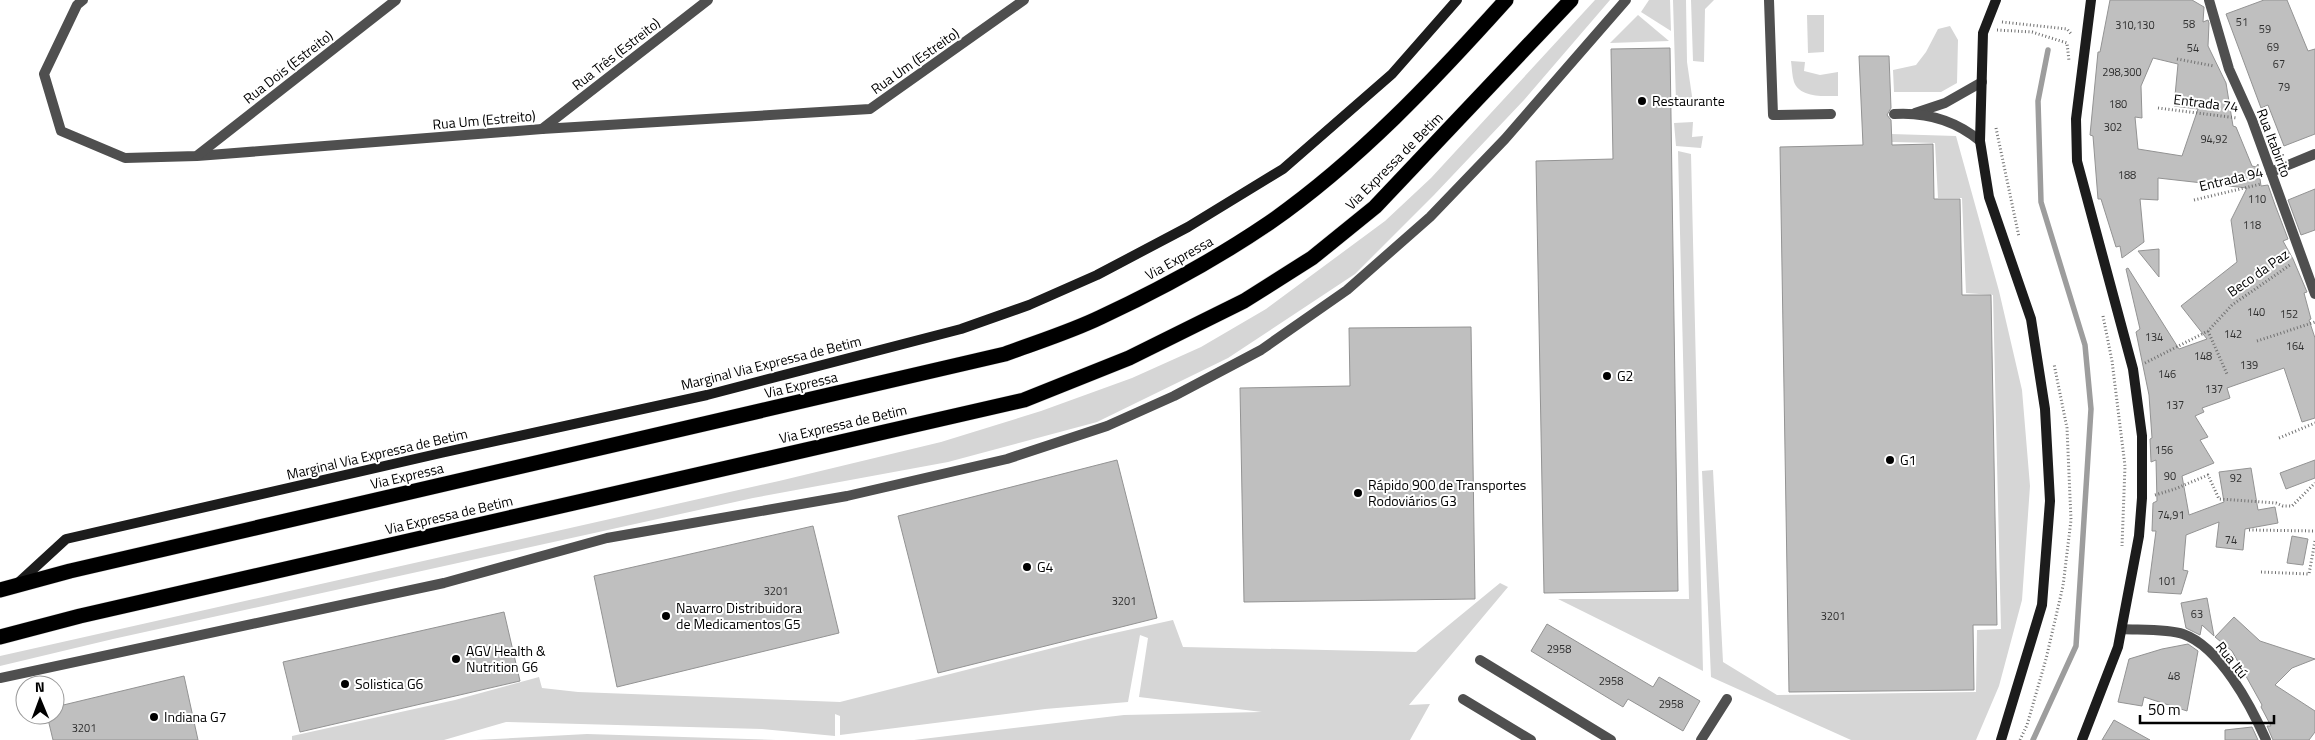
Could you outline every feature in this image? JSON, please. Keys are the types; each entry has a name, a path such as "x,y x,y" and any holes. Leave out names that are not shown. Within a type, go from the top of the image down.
{"highway":[{"name":"Via Expressa","path":"7,588 1005,354 1100,318 1201,266 1269,222 1312,190 1404,108 1506,0"},
{"name":"Via Expressa de Betim","path":"0,637 80,616 1024,400 1120,362 1244,300 1312,258 1361,219 1375,207 1571,0"}],"street":[{"name":"Rua Um (Estreito)","path":"83,0 77,5 44,74 62,131 125,158 198,156 542,129 870,109 1024,0"},
{"name":"Rua Dois (Estreito)","path":"198,156 396,0"},
{"name":"Rua Três (Estreito)","path":"542,129 708,0"},
{"name":"Marginal Via Expressa de Betim","path":"7,588 66,539 431,455 706,395 961,329 1029,305 1097,275 1188,228 1283,169 1392,74 1457,0"},
{"path":"0,678 444,583 607,538 856,494 1007,459 1107,426 1174,396 1261,350 1347,290 1430,217 1505,139 1626,0"},
{"path":"1769,0 1773,116 1831,114"},
{"path":"1996,0 1982,33 1980,141 1989,197 2031,319 2045,409 2050,501 2042,605 2001,740"},
{"path":"2082,740 2118,647 2139,536 2142,498 2142,436 2134,369 2107,265 2084,194 2076,161 2076,119 2084,47 2092,0"},
{"name":"Rua Itabirito","path":"2209,0 2229,69 2252,120 2315,294"},
{"path":"1894,114 1914,113 1945,103 1982,82"},
{"path":"1914,113 1963,127 1980,141"},
{"path":"2272,176 2315,154"},
{"name":"Rua Itú","path":"2122,628 2182,633 2198,642 2218,660 2248,703 2266,740"},
{"path":"1480,660 1611,740"},
{"path":"1463,699 1531,740"},
{"path":"1701,740 1727,699"}],"path":[{"path":"1982,33 1999,21 2067,29 2084,47"},
{"path":"1995,30 2032,32 2067,43 2069,68"},
{"path":"2177,60 2229,69"},
{"name":"Entrada 74","path":"2158,108 2252,120"},
{"path":"1995,122 2021,245"},
{"name":"Entrada 94","path":"2194,200 2272,176"},
{"name":"Beco da Paz","path":"2134,369 2208,331 2232,305 2301,256"},
{"path":"2102,313 2112,362 2125,466 2121,552"},
{"path":"2256,341 2315,322"},
{"path":"2208,331 2227,374"},
{"path":"2020,740 2027,725 2063,586 2070,520 2067,428 2052,356"},
{"path":"2279,438 2315,423"},
{"path":"2142,498 2176,489 2208,474 2219,499 2276,502 2283,506 2292,506 2315,483"},
{"path":"2249,530 2315,531"},
{"path":"2261,572 2309,574 2315,541"}],"shaded area":[{"path":"1595,0 1610,0 1524,100 1434,195 1355,274 1228,358 1097,422 948,462 753,498 113,639 0,666 0,656 779,481 941,442 1041,411 1132,378 1201,347 1266,309 1385,221 1431,178"},
{"path":"1649,0 1670,0 1671,31 1641,12"},
{"path":"1673,0 1686,0 1687,62 1693,103 1676,102"},
{"path":"1691,0 1714,0 1705,9 1704,62 1693,61"},
{"path":"1638,15 1669,41 1610,43"},
{"path":"1807,15 1824,15 1824,52 1808,53"},
{"path":"1950,26 1958,40 1957,83 1941,92 1894,92 1893,70 1916,65 1926,52 1938,29"},
{"path":"1791,61 1805,62 1804,71 1820,75 1838,72 1838,96 1813,95 1801,91 1794,82"},
{"path":"1693,122 1692,137 1703,136 1701,148 1676,146 1674,123"},
{"path":"1891,134 1956,136 1999,291 2022,390 2030,486 2022,600 1999,686 1976,740 1851,740 1711,677 1702,471 1713,470 1723,662 1777,695 1976,692 1977,630 2001,629 1993,295 1966,293 1962,198 1938,198 1935,143 1892,142"},
{"path":"1678,151 1691,154 1703,671 1558,599 1689,599"},
{"path":"1500,583 1508,587 1409,705 1430,704 1410,740 914,740 1124,715 1262,712 1139,697 1148,638 1140,635 1128,702 1045,709 840,735 840,716 835,714 835,736 762,729 506,722 444,740 292,740 292,736 455,700 539,677 542,688 578,692 840,702 1092,638 1173,620 1183,647 1416,652"},
{"path":"587,734 776,740 476,740"}],"building":[{"path":"2110,0 2192,0 2204,7 2203,22 2208,20 2209,23 2208,46 2226,83 2233,126 2236,127 2252,166 2256,167 2258,164 2261,186 2268,185 2288,239 2283,241 2307,292 2304,293 2311,319 2309,320 2315,338 2315,418 2302,422 2284,368 2227,388 2230,398 2202,408 2204,412 2195,416 2208,437 2200,440 2214,463 2182,476 2189,515 2224,502 2219,472 2251,468 2258,510 2275,507 2278,523 2245,529 2243,550 2216,547 2219,522 2186,535 2183,570 2188,571 2181,594 2148,592 2156,531 2152,531 2153,503 2157,501 2156,460 2151,462 2150,439 2152,438 2149,395 2136,332 2140,329 2126,269 2128,268 2179,349 2207,339 2181,306 2237,262 2231,220 2247,188 2158,178 2158,200 2140,199 2144,242 2122,258 2120,246 2116,247 2101,199 2098,199 2093,136 2090,135 2098,52 2100,52","holes":["2153,58 2178,64 2174,106 2198,109 2182,156 2138,149 2135,117 2142,118 2141,86"]},
{"path":"2264,0 2287,0 2308,51 2315,49 2315,134 2284,146 2268,105 2261,108 2226,14"},
{"name":"G2","path":"1670,48 1678,591 1544,593 1536,161 1613,159 1611,49"},
{"name":"G1","path":"1859,56 1889,56 1891,108 1887,115 1891,120 1892,145 1933,144 1934,199 1960,199 1962,295 1991,295 1997,625 1973,625 1974,690 1789,692 1780,147 1863,145"},
{"path":"2315,189 2315,230 2301,235 2288,200"},
{"path":"2159,249 2159,277 2138,251"},
{"name":"Rápido 900 de Transportes Rodoviários G3","path":"1471,327 1475,599 1244,602 1240,388 1350,386 1349,328"},
{"name":"G4","path":"1117,460 1157,618 938,673 898,516"},
{"path":"2315,460 2315,478 2286,489 2280,473"},
{"path":"813,526 839,633 617,687 594,576"},
{"path":"2292,536 2308,539 2303,565 2287,563"},
{"path":"2207,598 2214,636 2202,625 2200,635 2186,628 2181,603"},
{"path":"504,612 520,681 300,732 283,662"},
{"path":"2234,617 2260,641 2315,659 2292,668 2275,685 2315,711 2315,732 2309,740 2273,740 2267,726 2271,726 2261,707 2262,705 2232,651 2215,637"},
{"path":"1547,624 1653,687 1659,677 1700,701 1683,731 1628,699 1623,707 1531,651"},
{"path":"2188,644 2198,651 2187,711 2144,697 2142,706 2118,702 2129,659 2162,649"},
{"name":"Indiana G7","path":"184,676 198,740 53,740 49,725 65,725 65,705"},
{"path":"2114,720 2150,740 2102,740"},
{"path":"2252,727 2258,740 2225,740 2225,730"}],"waterway":[{"path":"2033,740 2076,646 2091,409 2085,345 2041,202 2038,101 2048,50"}],"place":[{"name":"Restaurante","path":"1642,101"},
{"name":"G2","path":"1607,376"},
{"name":"G1","path":"1890,460"},
{"name":"Rápido 900 de Transportes Rodoviários G3","path":"1358,493"},
{"name":"G4","path":"1027,567"},
{"name":"Navarro Distribuidora de Medicamentos G5","path":"666,616"},
{"name":"AGV Health & Nutrition G6","path":"456,659"},
{"name":"Solistica G6","path":"345,684"},
{"name":"Indiana G7","path":"154,717"}]}
